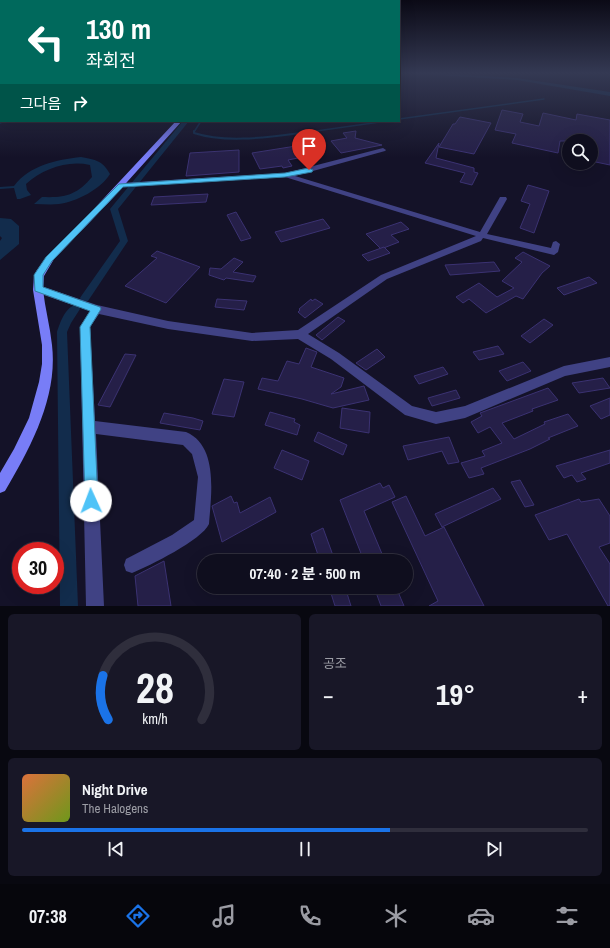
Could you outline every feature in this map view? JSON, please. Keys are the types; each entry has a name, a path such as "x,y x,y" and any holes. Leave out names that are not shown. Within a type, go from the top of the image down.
{"main road":[{"path":"0,486 30,432 38,412 46,377 48,352 38,289 39,275 49,259 121,185 178,122"}],"street":[{"path":"121,185 298,174 358,155 383,150"},
{"path":"285,175 482,235 550,252 554,252 556,244"},
{"path":"38,289 96,309 168,325 252,337 300,334 345,302 384,277 478,240 502,199"},
{"path":"95,606 85,327 96,309"},
{"path":"300,334 334,356 409,411 436,418 465,412 564,371 610,362"},
{"path":"89,427 186,439 198,450 205,477 201,524 178,541 132,565"}],"water":[{"path":"81,157 98,161 110,174 101,185 88,194 73,201 56,204 34,204 42,197 64,196 76,192 92,177 90,165 64,165 48,170 26,184 27,190 31,195 20,199 17,199 14,188 0,189 0,187 14,186 20,179 36,168 53,162"},
{"path":"0,218 11,219 19,226 19,244 0,260 0,241 2,238 0,236"}],"building":[{"path":"502,110 523,114 520,122 539,126 543,113 576,120 577,114 610,120 610,165 598,162 598,134 562,134 562,141 560,141 558,153 512,143 516,134 495,130"},
{"path":"460,117 491,123 474,154 439,147 453,124 455,124"},
{"path":"356,131 355,138 382,145 341,153 331,141 347,138 343,133"},
{"path":"439,143 436,158 474,168 474,172 478,173 472,185 460,182 465,173 425,163"},
{"path":"296,146 303,157 288,160 292,166 283,168 282,166 260,169 252,153"},
{"path":"239,150 239,172 186,176 190,153"},
{"path":"528,185 549,191 534,233 520,228 530,204 521,201"},
{"path":"208,194 206,202 151,205 154,197"},
{"path":"236,212 251,238 241,241 227,215"},
{"path":"323,219 330,228 281,242 275,232"},
{"path":"401,222 409,229 391,235 399,242 381,249 366,234"},
{"path":"384,247 390,253 368,261 362,255"},
{"path":"157,251 200,267 166,303 125,286 157,258 151,256"},
{"path":"523,252 550,266 542,273 523,299 516,296 486,313 469,299 463,303 456,297 479,283 497,297 514,288 502,281 522,262 515,258"},
{"path":"234,258 243,262 233,272 256,276 253,282 226,278 224,280 209,275 210,268 221,269"},
{"path":"494,262 500,271 450,275 445,265"},
{"path":"589,277 597,283 564,295 557,288"},
{"path":"217,299 247,301 244,310 215,307"},
{"path":"311,299 312,301 315,299 323,304 305,318 298,312 300,310 299,309"},
{"path":"338,317 345,321 322,340 316,335"},
{"path":"544,319 553,325 530,343 521,336"},
{"path":"498,346 504,354 479,360 473,352"},
{"path":"306,348 317,352 311,367 344,378 341,387 331,394 364,386 369,400 333,408 258,389 262,378 278,381 287,361 299,364"},
{"path":"377,349 385,357 366,370 356,363"},
{"path":"125,354 136,355 110,407 98,405"},
{"path":"523,362 531,371 507,381 499,371"},
{"path":"443,367 448,374 419,384 414,376"},
{"path":"603,378 610,388 579,393 572,383"},
{"path":"224,379 244,382 234,417 212,414"},
{"path":"548,388 558,400 532,409 533,411 502,423 514,439 545,424 544,422 568,414 578,426 548,438 550,439 530,449 481,468 484,474 469,478 461,463 485,456 482,451 502,443 490,427 478,433 471,422 482,416 480,413"},
{"path":"456,390 460,398 432,406 428,398"},
{"path":"610,398 610,415 601,419 590,406"},
{"path":"342,408 370,412 369,433 340,428"},
{"path":"270,412 295,419 294,422 300,425 297,435 265,425"},
{"path":"164,413 203,421 200,430 160,423"},
{"path":"318,432 347,445 343,455 314,441"},
{"path":"449,437 459,462 448,464 442,451 408,460 403,446"},
{"path":"282,450 309,461 302,480 274,468"},
{"path":"610,450 610,463 581,473 586,479 577,482 572,475 564,478 556,466"},
{"path":"520,480 534,505 525,507 511,482"},
{"path":"380,483 383,488 389,485 395,497 364,511 382,554 361,554 340,500"},
{"path":"493,488 501,499 442,527 435,514"},
{"path":"231,496 234,503 237,502 240,513 270,497 276,512 222,542 212,506"},
{"path":"406,496 425,536 444,527 484,606 429,606 438,601 392,502"},
{"path":"579,499 581,502 599,499 610,516 610,543 599,547 610,564 610,606 608,606 567,534 549,540 535,515"},
{"path":"323,528 332,554 318,554 311,534"},
{"path":"164,561 171,606 138,606 135,576"},
{"path":"331,594 347,594 351,606 335,606"},
{"path":"377,594 399,594 404,606 381,606"}],"waterway":[{"path":"400,119 527,101"},
{"path":"85,298 124,241 114,209 185,122"},
{"path":"194,132 200,122"},
{"path":"309,132 380,122"},
{"path":"194,132 208,137 239,139 271,137 317,131"},
{"path":"69,606 62,332 66,321 75,309"}],"route":[{"path":"91,501 85,327 96,309 38,289 39,275 49,259 121,185 141,185 298,174 309,170"}]}
